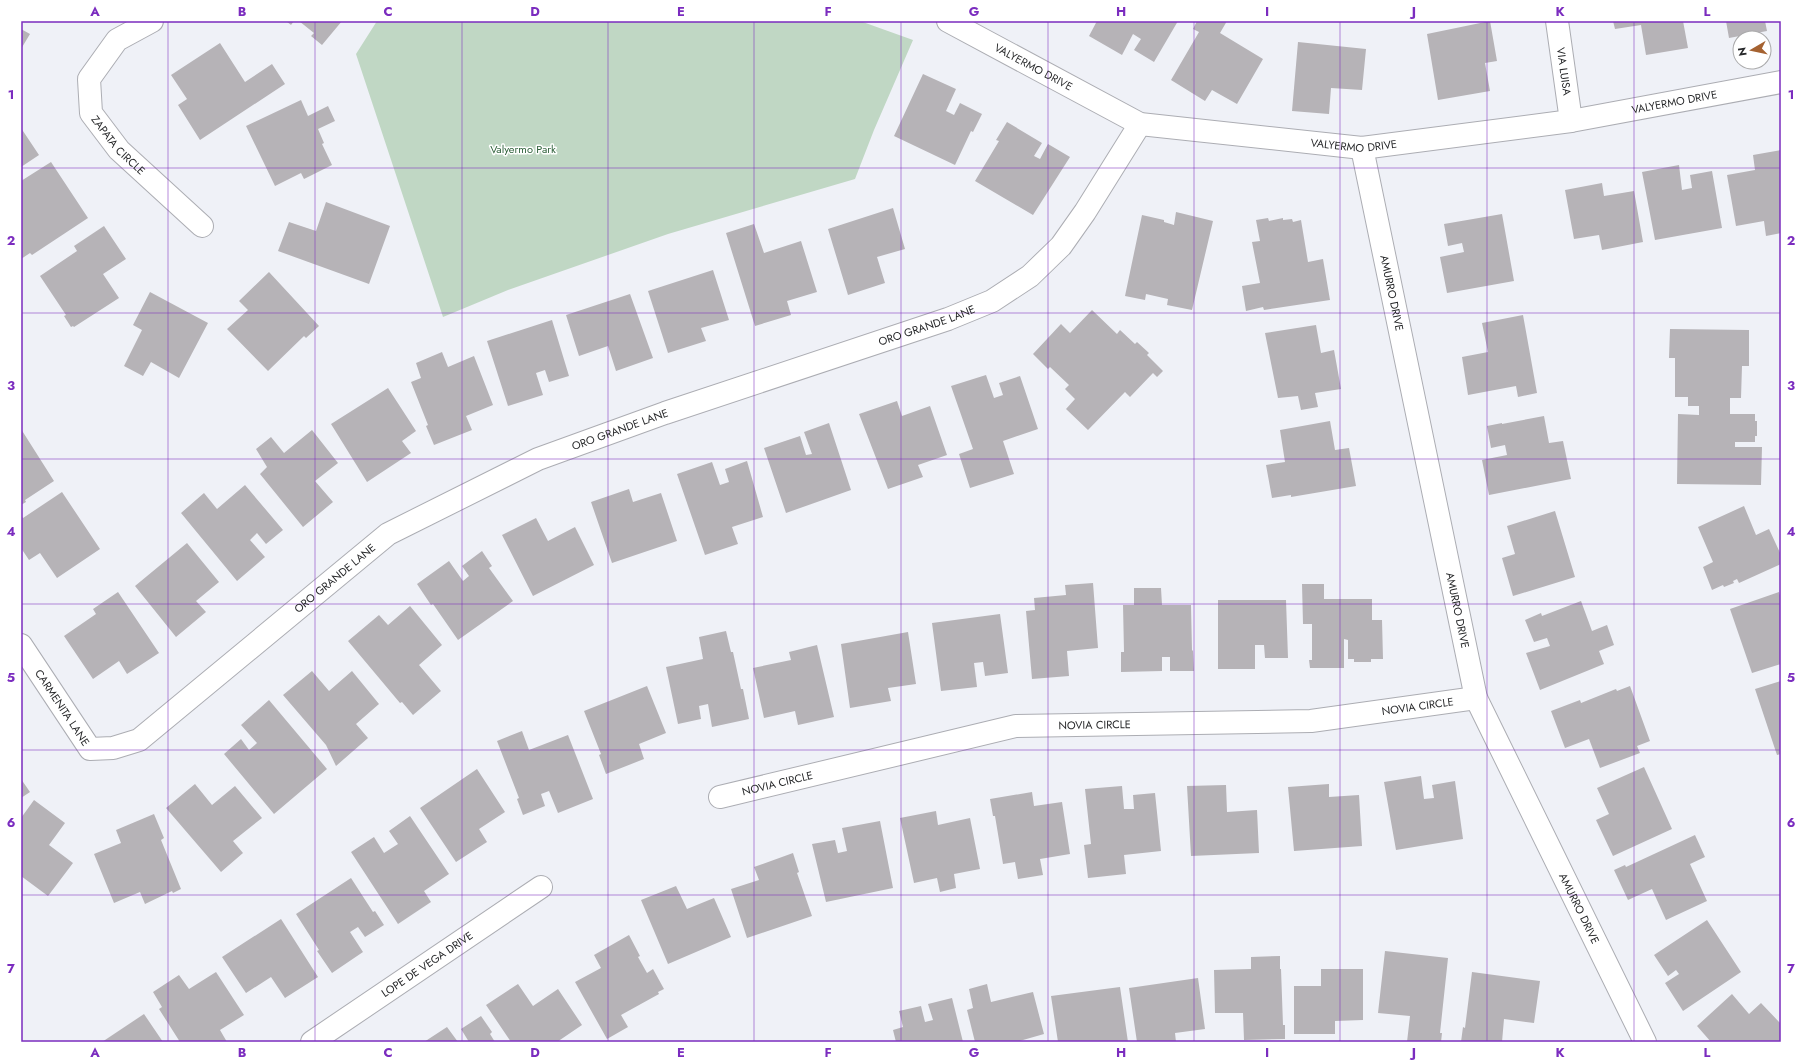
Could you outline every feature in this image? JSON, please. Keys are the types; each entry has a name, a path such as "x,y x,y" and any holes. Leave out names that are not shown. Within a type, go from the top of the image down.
{"street":[{"name":"ZAPATA CIRCLE","path":"152,21 117,40 89,79 91,113 119,150 202,226"},
{"name":"VALYERMO DRIVE","path":"948,21 1140,124 1362,148 1571,121 1781,82"},
{"name":"VIA LUISA","path":"1557,21 1571,121"},
{"name":"ORO GRANDE LANE","path":"90,749 113,748 139,740 388,534 538,459 665,413 948,319 992,301 1030,276 1061,246 1085,212 1140,124"},
{"name":"AMURRO DRIVE","path":"1362,148 1476,698 1645,1042"},
{"name":"CARMENITA LANE","path":"21,646 90,749"},
{"name":"NOVIA CIRCLE","path":"720,797 1016,726 1311,721 1476,698"},
{"name":"LOPE DE VEGA DRIVE","path":"312,1042 542,888"}],"green space":[{"name":"Valyermo Park","path":"377,21 860,21 913,40 874,130 855,179 668,234 508,290 443,317 356,54"}],"building":[{"path":"286,21 294,21 291,25"},
{"path":"299,21 342,21 322,45 311,36 314,33"},
{"path":"1097,21 1178,21 1154,62 1134,50 1141,39 1133,34 1122,55 1089,36"},
{"path":"1197,21 1227,21 1220,33 1263,59 1237,104 1212,90 1205,101 1171,80 1199,32 1193,29"},
{"path":"1490,21 1497,61 1485,63 1490,91 1438,100 1427,34"},
{"path":"1613,21 1683,21 1688,48 1646,55 1641,25 1615,29"},
{"path":"1726,21 1765,21 1767,30 1732,30 1732,37 1729,38"},
{"path":"21,29 30,34 21,49"},
{"path":"1298,42 1366,49 1362,90 1331,88 1329,114 1292,111"},
{"path":"220,43 245,82 272,64 285,84 200,140 178,105 187,99 171,75"},
{"path":"923,74 956,89 946,111 954,115 960,103 982,114 973,132 971,131 955,165 894,136"},
{"path":"301,100 308,116 328,106 335,121 318,129 324,143 322,144 332,165 304,179 301,173 275,186 246,126"},
{"path":"1007,122 1042,143 1034,156 1040,159 1048,144 1070,157 1033,215 975,181 999,141 996,140"},
{"path":"21,128 39,155 21,167"},
{"path":"1781,150 1781,233 1766,236 1764,221 1736,226 1727,175 1755,170 1753,155"},
{"path":"51,162 88,218 32,255 30,253 21,259 21,181"},
{"path":"1679,165 1682,190 1692,188 1690,175 1712,171 1722,228 1655,240 1642,172"},
{"path":"1602,183 1604,196 1634,191 1643,242 1602,250 1599,235 1574,239 1565,190"},
{"path":"326,202 390,226 369,284 278,251 289,222 316,231"},
{"path":"893,208 905,249 877,257 885,283 848,295 828,229"},
{"path":"1176,212 1213,221 1192,310 1167,305 1168,299 1146,294 1145,300 1125,296 1142,215 1164,220 1164,222 1174,225"},
{"path":"1502,214 1514,281 1447,293 1440,257 1464,252 1462,243 1448,246 1444,224"},
{"path":"1268,218 1269,221 1283,218 1283,220 1292,219 1293,222 1301,220 1308,262 1323,259 1330,300 1264,310 1263,307 1246,311 1242,286 1260,283 1252,242 1260,241 1256,220"},
{"path":"754,224 764,253 801,241 817,292 787,301 791,315 755,326 726,233"},
{"path":"104,226 126,259 103,274 119,298 74,327 71,327 64,316 66,315 40,276 77,251 74,246"},
{"path":"713,270 729,320 701,328 706,341 668,353 648,291"},
{"path":"269,272 319,326 306,338 304,336 268,371 227,329 248,310 239,301"},
{"path":"150,292 208,323 179,378 151,362 143,376 124,366 142,330 133,325"},
{"path":"630,294 653,358 616,371 608,346 579,356 566,315"},
{"path":"1092,310 1117,334 1120,330 1135,344 1137,342 1149,353 1147,355 1163,371 1157,377 1153,373 1130,397 1125,392 1088,430 1066,409 1075,399 1065,389 1069,385 1050,367 1048,369 1033,354 1061,324 1070,333"},
{"path":"1523,315 1537,393 1518,397 1516,386 1468,395 1462,357 1488,352 1482,323"},
{"path":"552,320 569,376 549,382 545,370 536,373 543,395 508,406 487,341"},
{"path":"1316,325 1321,353 1334,350 1341,389 1315,393 1318,407 1301,410 1298,396 1278,398 1265,333"},
{"path":"1670,329 1749,330 1749,366 1742,366 1741,398 1730,398 1730,414 1755,414 1755,421 1757,421 1757,436 1755,436 1755,442 1735,442 1735,447 1762,447 1761,485 1677,484 1678,414 1699,415 1699,406 1688,406 1688,397 1675,397 1675,358 1669,358"},
{"path":"442,352 448,367 474,356 493,405 466,416 472,430 434,445 426,426 428,425 411,382 421,378 416,363"},
{"path":"986,375 994,398 1003,395 999,383 1020,376 1038,429 1003,441 1014,474 970,488 959,454 973,449 951,386"},
{"path":"388,388 416,431 402,441 411,453 367,482 331,424"},
{"path":"897,401 902,416 930,406 947,455 918,465 923,477 888,489 859,414"},
{"path":"1544,416 1549,443 1563,441 1571,479 1489,495 1482,460 1507,455 1505,445 1491,448 1487,426"},
{"path":"1330,421 1335,450 1349,448 1356,486 1291,497 1291,495 1272,498 1266,465 1285,462 1280,430"},
{"path":"829,423 851,490 786,513 764,448 800,436 806,455 812,454 804,432"},
{"path":"21,429 54,481 25,500 26,502 21,505"},
{"path":"312,430 338,463 315,481 333,502 303,527 260,474 267,467 256,449 271,437 284,453"},
{"path":"747,461 763,517 732,527 738,544 705,555 677,474 712,462 720,485 729,482 725,469"},
{"path":"245,485 283,530 266,544 257,533 250,540 265,557 237,581 181,513 204,493 217,509"},
{"path":"629,489 633,502 661,493 677,541 612,563 591,502"},
{"path":"62,492 100,549 57,578 40,553 29,560 21,548 21,516 23,518"},
{"path":"1744,506 1756,535 1769,529 1781,555 1781,564 1739,583 1737,579 1733,581 1734,583 1724,587 1723,585 1712,590 1703,567 1713,562 1698,527"},
{"path":"1555,511 1575,577 1513,596 1502,558 1515,554 1507,526"},
{"path":"536,518 548,541 575,527 594,565 533,596 502,535"},
{"path":"187,543 219,582 196,601 206,612 176,637 135,586"},
{"path":"482,551 492,566 489,568 513,601 458,640 417,584 449,561 463,581 469,576 462,566"},
{"path":"1093,583 1098,648 1067,651 1069,676 1032,679 1026,611 1035,610 1034,598 1066,595 1065,585"},
{"path":"1302,584 1324,584 1324,599 1372,599 1372,620 1382,620 1383,659 1371,659 1371,662 1354,662 1354,659 1348,659 1348,640 1344,639 1344,668 1310,668 1309,660 1312,660 1312,624 1303,624"},
{"path":"1134,588 1161,588 1162,605 1191,605 1194,671 1170,671 1170,657 1162,657 1162,671 1121,672 1121,652 1124,652 1123,605 1134,605"},
{"path":"118,592 159,653 127,674 119,661 93,679 64,636 96,614 93,609"},
{"path":"1779,592 1781,599 1781,664 1752,673 1730,609"},
{"path":"1218,600 1286,600 1288,658 1265,658 1264,645 1255,645 1255,669 1218,669"},
{"path":"1581,601 1592,631 1607,625 1614,645 1599,651 1604,664 1540,690 1526,653 1550,646 1547,638 1534,642 1525,620 1541,613 1542,616"},
{"path":"410,606 442,645 419,665 441,691 413,715 402,702 400,703 348,641 379,615 388,625"},
{"path":"1000,614 1008,673 985,676 983,662 974,663 977,687 941,691 932,623"},
{"path":"726,631 731,652 733,652 741,689 743,689 749,719 712,727 708,704 699,706 701,719 678,724 666,667 703,659 699,637"},
{"path":"908,632 916,684 888,688 891,701 850,708 841,644"},
{"path":"817,645 834,717 798,725 795,711 764,718 753,668 791,660 789,652"},
{"path":"312,671 329,691 352,671 379,704 356,724 368,738 336,766 326,745 283,695"},
{"path":"1781,681 1781,754 1777,755 1755,689"},
{"path":"647,686 666,733 639,744 644,759 606,774 599,755 601,754 584,711"},
{"path":"1630,686 1650,741 1637,746 1640,753 1600,768 1589,739 1565,748 1551,711 1580,700 1581,703 1616,689 1617,691"},
{"path":"269,700 327,769 274,814 224,754 241,739 249,750 257,743 241,725"},
{"path":"522,731 529,750 568,735 593,799 558,813 549,791 541,794 545,806 523,815 517,799 519,798 497,741"},
{"path":"1644,767 1672,829 1613,856 1596,820 1609,814 1597,788"},
{"path":"477,769 505,812 479,829 487,842 456,862 420,808"},
{"path":"1421,776 1424,799 1434,798 1432,785 1455,781 1463,839 1396,850 1384,782"},
{"path":"21,779 30,792 21,798"},
{"path":"195,784 212,805 235,786 262,818 233,841 243,853 221,872 166,808"},
{"path":"1329,784 1329,797 1359,795 1362,846 1294,851 1288,787"},
{"path":"1226,785 1227,812 1257,810 1259,853 1191,856 1187,786"},
{"path":"1122,786 1124,809 1134,809 1133,795 1155,793 1161,851 1124,855 1126,874 1088,878 1084,845 1091,844 1085,789"},
{"path":"1032,792 1034,806 1062,802 1070,854 1040,859 1043,875 1018,879 1015,862 1003,864 995,816 993,816 990,799"},
{"path":"34,800 65,823 49,845 73,863 48,896 21,876 21,818"},
{"path":"936,811 938,825 970,818 980,869 954,874 956,888 940,892 937,878 914,883 900,818"},
{"path":"154,814 164,838 161,840 181,889 173,893 172,891 145,904 140,892 114,903 94,854 121,843 116,830"},
{"path":"410,816 449,874 424,891 431,902 398,924 351,852 374,837 384,853 398,844 389,831"},
{"path":"880,821 893,888 826,902 812,844 835,840 838,853 847,851 842,828"},
{"path":"1695,835 1705,857 1690,864 1707,901 1666,920 1652,889 1628,900 1614,870 1625,865 1626,867"},
{"path":"793,853 799,872 797,873 812,916 747,938 731,889 759,880 754,867"},
{"path":"351,878 373,912 375,911 384,925 365,937 358,927 350,932 363,952 332,973 317,951 319,950 296,914"},
{"path":"676,886 687,909 714,898 731,937 668,964 641,900"},
{"path":"281,919 318,977 285,998 271,977 246,993 222,957"},
{"path":"1707,920 1741,972 1683,1011 1665,983 1679,974 1676,970 1668,976 1654,955"},
{"path":"629,935 640,956 638,957 647,973 653,969 664,989 658,992 659,994 621,1015 628,1027 607,1039 575,982 601,968 594,955"},
{"path":"1385,951 1448,958 1440,1033 1442,1033 1441,1042 1407,1042 1410,1016 1378,1013"},
{"path":"1280,956 1285,1039 1244,1040 1243,1013 1215,1013 1214,970 1251,969 1251,957"},
{"path":"1321,969 1363,969 1363,1020 1335,1021 1335,1034 1294,1034 1294,986 1321,986"},
{"path":"216,972 244,1015 220,1030 227,1042 180,1042 159,1009 162,1007 153,992 179,975 189,989"},
{"path":"1472,972 1540,981 1534,1023 1504,1019 1502,1042 1461,1042 1463,1027 1465,1028"},
{"path":"1198,978 1205,1029 1175,1033 1176,1042 1137,1042 1129,988"},
{"path":"518,984 533,1006 558,989 582,1025 557,1042 511,1042 486,1005"},
{"path":"987,984 991,1002 1033,992 1044,1034 1016,1042 975,1042 967,1010 973,1008 969,989"},
{"path":"1120,987 1128,1042 1058,1042 1051,996"},
{"path":"1732,994 1749,1014 1761,1003 1781,1024 1781,1042 1711,1042 1697,1026"},
{"path":"952,998 963,1042 896,1042 893,1030 903,1027 899,1011 921,1006 925,1022 933,1020 928,1004"},
{"path":"144,1014 163,1042 102,1042"},
{"path":"481,1016 492,1032 490,1034 495,1042 469,1042 461,1029"},
{"path":"447,1027 458,1042 424,1042"}]}
